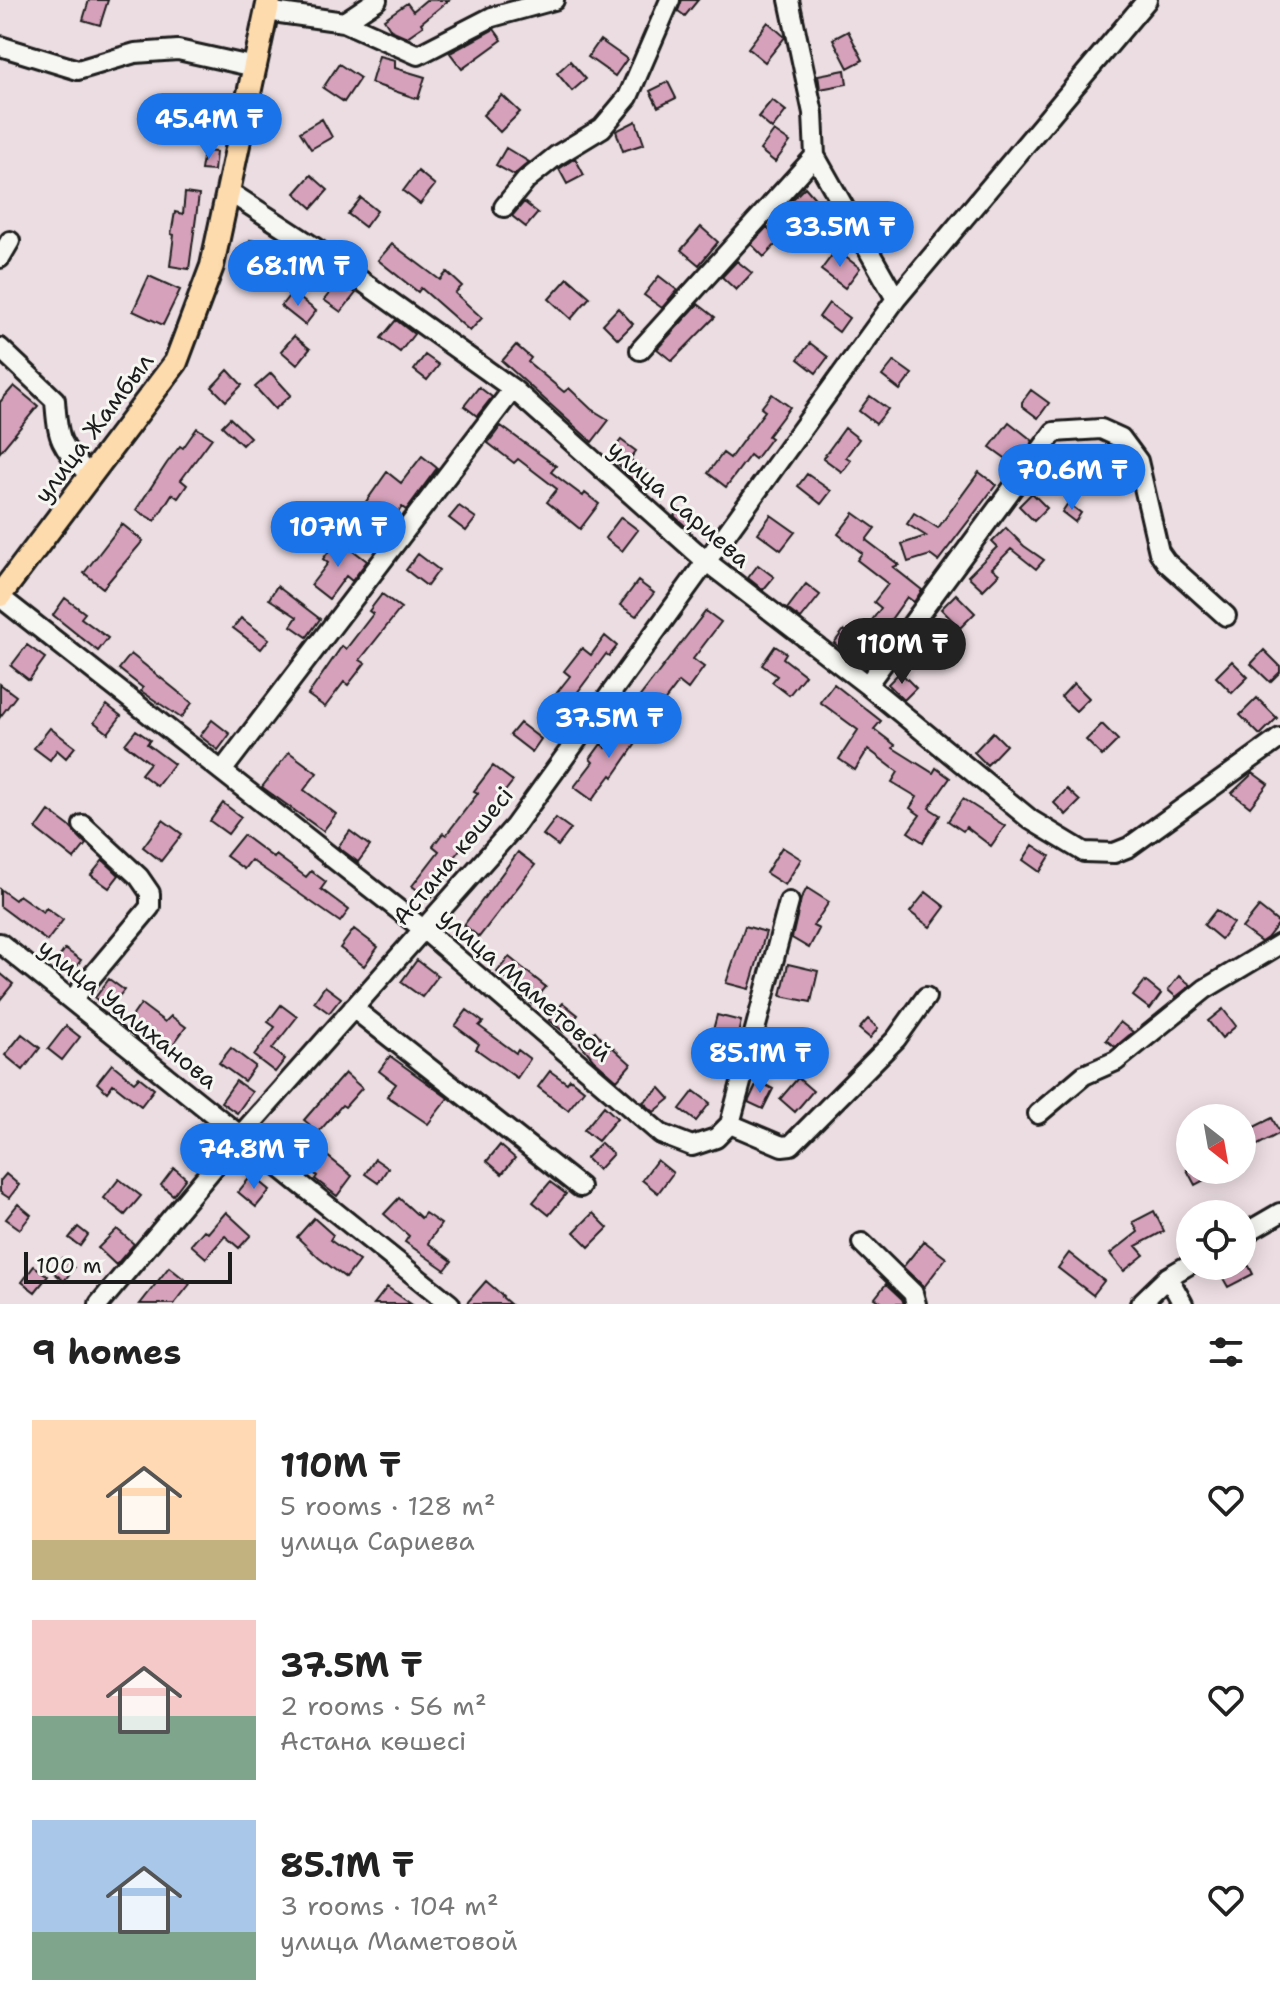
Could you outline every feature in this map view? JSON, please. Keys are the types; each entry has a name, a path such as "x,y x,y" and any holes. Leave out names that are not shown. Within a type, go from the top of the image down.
{"main road":[{"name":"улица Жамбыл","path":"0,596 176,362 212,266 268,5"}],"street":[{"path":"344,22 377,0"},
{"path":"268,5 344,22 418,55 492,17 554,0"},
{"path":"504,207 526,180 556,156 602,128 628,97 670,0"},
{"path":"789,0 813,113 815,156 896,299"},
{"name":"Астана көшесі","path":"99,1304 241,1135 514,827 896,299 1147,0"},
{"path":"0,46 78,70 135,53 178,50 255,67"},
{"path":"640,350 815,156"},
{"name":"улица Сариева","path":"228,191 314,247 513,389 707,562 867,685 1031,820 1084,852 1114,853 1129,847 1280,738"},
{"path":"0,258 10,241"},
{"path":"0,348 55,400 62,445 90,476"},
{"path":"222,771 513,389"},
{"path":"867,685 1054,432 1062,429 1101,429 1121,438 1138,461 1159,552 1226,616"},
{"name":"улица Маметовой","path":"0,596 423,929 661,1134 692,1146 716,1138 730,1124"},
{"path":"72,1000 150,907 150,893 139,877 83,825"},
{"path":"789,902 730,1124 782,1146 791,1145 896,1039 926,997"},
{"name":"улица Уалиханова","path":"0,943 450,1304"},
{"path":"1038,1114 1084,1075 1116,1061 1205,989 1280,944"},
{"path":"353,1008 580,1187"},
{"path":"1256,1227 1280,1213"},
{"path":"862,1243 913,1293 916,1304"},
{"path":"1140,1304 1176,1272"},
{"path":"1168,1277 1183,1304"}],"building":[{"path":"89,0 108,0 100,25 83,20"},
{"path":"426,0 449,0 407,37 391,30 384,19 407,3 413,11"},
{"path":"682,0 698,0 685,16 678,11"},
{"path":"768,22 785,37 765,62 748,48"},
{"path":"494,29 502,40 462,69 450,53"},
{"path":"848,31 863,60 848,68 833,39"},
{"path":"600,40 627,59 615,76 588,57"},
{"path":"379,56 395,60 395,68 425,77 418,99 371,83"},
{"path":"570,61 586,79 572,91 557,73"},
{"path":"339,64 360,78 344,102 323,88"},
{"path":"845,70 847,84 820,89 818,75"},
{"path":"668,82 676,98 658,107 650,91"},
{"path":"502,95 520,112 500,132 483,115"},
{"path":"197,96 217,98 214,124 194,121"},
{"path":"772,100 786,111 772,129 758,117"},
{"path":"322,119 332,137 311,149 300,132"},
{"path":"636,121 644,144 623,151 616,131"},
{"path":"774,131 790,142 775,162 760,150"},
{"path":"506,148 529,162 514,175 496,165"},
{"path":"204,151 216,152 214,171 201,170"},
{"path":"575,158 584,175 567,184 559,169"},
{"path":"418,171 435,185 420,204 403,191"},
{"path":"311,175 328,190 312,208 295,193"},
{"path":"805,187 819,203 801,218 789,203"},
{"path":"185,193 199,195 189,269 170,266 175,212 183,214"},
{"path":"361,198 377,211 365,227 348,214"},
{"path":"524,202 538,213 526,227 512,216"},
{"path":"701,227 718,242 699,265 681,250"},
{"path":"767,227 780,240 764,257 751,244"},
{"path":"250,240 268,243 264,266 246,262"},
{"path":"392,244 440,280 447,272 462,286 455,293 482,318 470,331 421,288 418,292 378,260"},
{"path":"836,250 860,268 845,288 821,270"},
{"path":"737,261 752,273 736,290 722,277"},
{"path":"149,276 180,290 163,325 133,311"},
{"path":"659,276 677,290 662,308 644,295"},
{"path":"568,278 590,297 571,319 549,299"},
{"path":"339,281 356,293 341,312 324,300"},
{"path":"292,292 316,311 305,325 281,306"},
{"path":"829,303 849,318 839,332 819,317"},
{"path":"698,304 715,317 672,361 657,349"},
{"path":"618,308 633,324 618,339 603,324"},
{"path":"396,320 414,334 400,352 381,338"},
{"path":"294,336 310,349 297,365 281,351"},
{"path":"810,343 828,357 816,373 798,359"},
{"path":"516,345 531,358 528,362 564,392 569,388 591,409 609,420 592,442 502,361"},
{"path":"425,355 439,365 427,380 414,370"},
{"path":"894,361 912,374 900,390 882,376"},
{"path":"228,370 242,385 226,401 212,387"},
{"path":"271,373 291,395 275,409 255,387"},
{"path":"14,386 38,406 0,452 0,402"},
{"path":"479,387 492,397 477,416 464,406"},
{"path":"1031,390 1049,403 1038,418 1022,406"},
{"path":"772,394 790,407 755,459 750,455 726,487 708,473 723,453 730,458 765,411 761,408"},
{"path":"870,396 888,409 876,424 859,411"},
{"path":"230,418 250,437 242,445 222,426"},
{"path":"1009,422 1033,441 1015,465 990,447"},
{"path":"501,426 556,466 551,472 599,504 580,529 547,502 557,489 518,459 514,463 488,443"},
{"path":"197,428 212,438 181,480 187,485 178,498 172,494 155,521 136,510 167,463"},
{"path":"845,428 859,439 846,457 851,460 842,472 823,458"},
{"path":"621,440 636,451 630,459 651,475 642,488 608,457"},
{"path":"1058,450 1071,463 1058,476 1046,463"},
{"path":"422,456 437,468 406,510 402,507 378,539 353,520 387,472 401,483"},
{"path":"979,472 996,485 938,561 930,555 908,562 902,544 926,536 907,524 914,513 938,528"},
{"path":"807,474 831,491 821,504 798,486"},
{"path":"1032,493 1047,508 1034,521 1019,506"},
{"path":"1068,503 1081,513 1075,522 1062,512"},
{"path":"459,506 476,518 466,531 449,518"},
{"path":"679,509 696,522 690,530 674,516"},
{"path":"854,513 875,528 866,540 899,565 893,567 922,590 914,602 907,597 860,663 834,643 844,630 857,640 881,608 874,602 888,584 857,560 862,553 838,534"},
{"path":"771,515 795,532 781,550 758,533"},
{"path":"621,517 638,530 622,551 605,538"},
{"path":"122,524 143,541 103,588 84,573"},
{"path":"1006,528 1044,560 1036,569 1011,549 992,568 999,574 983,590 968,576 997,547 992,542"},
{"path":"338,539 367,561 352,581 346,576 329,599 311,585 328,563 323,559"},
{"path":"418,554 439,570 427,586 406,570"},
{"path":"758,565 774,577 763,590 748,578"},
{"path":"638,581 654,593 636,616 620,605"},
{"path":"806,584 820,595 801,619 787,609"},
{"path":"277,586 320,619 307,637 291,626 297,617 269,599"},
{"path":"382,594 401,608 360,660 365,663 348,685 344,682 325,707 308,695 342,646 346,649 373,614 369,611"},
{"path":"956,594 975,613 960,628 941,609"},
{"path":"65,598 85,613 81,618 108,638 98,651 53,615"},
{"path":"706,611 721,622 693,659 704,667 688,689 679,682 656,712 638,699"},
{"path":"241,618 269,639 261,649 233,628"},
{"path":"605,636 617,646 609,656 606,654 564,716 548,704 570,676 564,671 582,648 591,655"},
{"path":"923,638 937,652 924,665 910,651"},
{"path":"27,645 45,658 29,680 11,666"},
{"path":"775,646 786,653 783,658 805,675 789,695 772,682 777,676 762,665"},
{"path":"1264,650 1280,666 1280,672 1270,682 1251,664"},
{"path":"131,654 192,703 181,718 141,691 143,688 119,669"},
{"path":"1232,661 1248,677 1232,693 1216,677"},
{"path":"900,672 916,688 904,700 888,684"},
{"path":"1074,683 1089,698 1076,711 1061,697"},
{"path":"0,684 16,696 0,717"},
{"path":"834,684 881,721 874,729 895,745 893,748 933,773 936,768 950,778 929,808 940,815 923,842 908,832 920,815 910,808 917,797 892,782 898,772 868,749 855,770 839,759 858,730 820,702"},
{"path":"1257,698 1277,718 1260,735 1240,715"},
{"path":"107,705 121,716 108,733 94,722"},
{"path":"212,720 230,734 218,750 200,736"},
{"path":"628,720 644,732 613,777 611,775 592,800 574,787 593,762 590,759 601,744 606,748"},
{"path":"520,723 541,739 532,752 510,735"},
{"path":"1102,724 1118,740 1102,756 1086,740"},
{"path":"50,728 75,747 66,758 57,750 50,760 34,748"},
{"path":"136,730 150,740 147,744 174,764 157,786 141,774 150,763 125,744"},
{"path":"993,732 1006,745 987,765 974,752"},
{"path":"289,752 317,773 304,790 336,814 323,831 262,787"},
{"path":"493,766 513,781 444,870 449,874 430,899 412,886 439,851 433,846 443,833 446,835 478,793 474,791"},
{"path":"1253,773 1268,784 1250,807 1232,793"},
{"path":"1067,789 1080,801 1066,815 1054,803"},
{"path":"963,799 1005,826 991,846 966,827 963,831 948,821"},
{"path":"223,803 241,817 228,834 210,821"},
{"path":"49,811 86,844 74,859 36,829"},
{"path":"556,818 571,829 558,846 543,835"},
{"path":"163,820 182,834 161,861 143,847"},
{"path":"350,831 370,846 358,862 338,847"},
{"path":"243,835 306,877 311,871 326,882 321,889 349,910 340,922 251,860 244,869 226,856"},
{"path":"1033,845 1050,856 1040,872 1023,860"},
{"path":"782,847 801,859 785,885 766,873"},
{"path":"518,852 535,865 479,937 464,925"},
{"path":"103,860 119,875 109,888 91,875"},
{"path":"807,888 829,902 813,926 819,929 809,948 792,938 801,899"},
{"path":"0,889 15,900 19,895 43,912 46,908 63,920 47,941 0,906"},
{"path":"926,892 945,907 930,927 910,912"},
{"path":"1259,907 1279,923 1261,942 1242,928"},
{"path":"1216,910 1233,923 1221,939 1204,925"},
{"path":"745,926 766,932 749,989 726,983"},
{"path":"354,929 378,947 364,966 340,948"},
{"path":"65,949 81,960 70,975 55,963"},
{"path":"509,957 546,987 532,1004 518,994 521,990 497,972"},
{"path":"417,960 438,976 422,997 401,982"},
{"path":"788,964 818,971 811,1002 781,996"},
{"path":"0,973 13,984 0,1000"},
{"path":"1179,976 1191,985 1176,997 1168,990"},
{"path":"109,979 124,990 109,1009 95,998"},
{"path":"1145,981 1161,994 1150,1009 1133,996"},
{"path":"325,986 341,998 329,1013 314,1002"},
{"path":"563,1003 578,1015 564,1032 549,1020"},
{"path":"141,1004 165,1022 171,1016 186,1027 171,1047 152,1032 149,1035 129,1021"},
{"path":"281,1005 297,1017 272,1049 285,1059 275,1072 254,1056 275,1027 268,1022"},
{"path":"1223,1009 1236,1026 1222,1038 1208,1021"},
{"path":"467,1010 483,1022 479,1026 516,1053 518,1050 530,1059 517,1078 476,1049 479,1044 455,1026"},
{"path":"717,1015 741,1021 736,1044 711,1038"},
{"path":"868,1019 878,1028 870,1038 859,1029"},
{"path":"1120,1022 1133,1032 1115,1047 1106,1040"},
{"path":"66,1026 80,1037 62,1060 48,1049"},
{"path":"595,1031 610,1049 612,1047 631,1064 617,1080 580,1043"},
{"path":"22,1034 40,1048 23,1070 5,1055"},
{"path":"231,1048 255,1066 244,1081 219,1063"},
{"path":"390,1056 448,1098 428,1124 387,1096 396,1084 379,1071"},
{"path":"112,1064 134,1082 139,1077 154,1089 141,1106 113,1084 107,1092 97,1083"},
{"path":"550,1071 567,1083 570,1079 584,1090 568,1110 538,1087"},
{"path":"345,1073 362,1088 345,1107 342,1105 310,1142 352,1176 337,1196 315,1179 317,1176 288,1150 310,1125 304,1120"},
{"path":"798,1078 813,1091 795,1112 780,1099"},
{"path":"236,1081 252,1092 237,1113 221,1102"},
{"path":"758,1081 773,1089 763,1109 748,1102"},
{"path":"660,1088 670,1099 654,1112 643,1102"},
{"path":"694,1091 710,1103 696,1121 680,1109"},
{"path":"604,1106 617,1118 598,1141 584,1130"},
{"path":"1272,1118 1280,1133 1256,1146 1256,1126"},
{"path":"206,1123 222,1136 206,1156 189,1143"},
{"path":"601,1143 613,1154 598,1170 586,1158"},
{"path":"500,1145 515,1158 502,1174 487,1161"},
{"path":"375,1159 388,1168 378,1183 365,1174"},
{"path":"657,1160 673,1173 658,1193 642,1180"},
{"path":"174,1168 186,1178 173,1195 161,1185"},
{"path":"6,1174 19,1185 9,1198 0,1192 0,1181"},
{"path":"252,1175 270,1190 256,1207 238,1192"},
{"path":"119,1179 141,1196 125,1215 104,1198"},
{"path":"550,1182 566,1194 549,1215 533,1202"},
{"path":"399,1198 421,1218 425,1213 441,1224 428,1243 452,1261 445,1270 405,1242 409,1236 384,1214"},
{"path":"18,1204 31,1215 20,1229 6,1219"},
{"path":"1154,1211 1164,1231 1136,1246 1144,1255 1124,1271 1110,1254 1138,1232 1133,1222"},
{"path":"226,1212 251,1235 239,1248 225,1236 206,1258 191,1245 204,1230 208,1233"},
{"path":"593,1213 608,1228 589,1247 574,1232"},
{"path":"314,1218 333,1235 330,1240 359,1261 346,1278 297,1237"},
{"path":"78,1227 88,1235 80,1246 69,1238"},
{"path":"117,1229 134,1244 116,1265 98,1248"},
{"path":"924,1241 946,1258 924,1287 903,1267"},
{"path":"1069,1253 1104,1281 1093,1295 1058,1268"},
{"path":"62,1258 74,1268 64,1281 52,1271"},
{"path":"34,1266 48,1276 35,1292 22,1282"},
{"path":"169,1267 190,1284 174,1304 140,1304"},
{"path":"1224,1280 1241,1280 1228,1287"},
{"path":"486,1281 503,1296 510,1304 466,1304"},
{"path":"886,1284 904,1304 884,1304 875,1298"},
{"path":"387,1287 411,1304 374,1304"}]}
